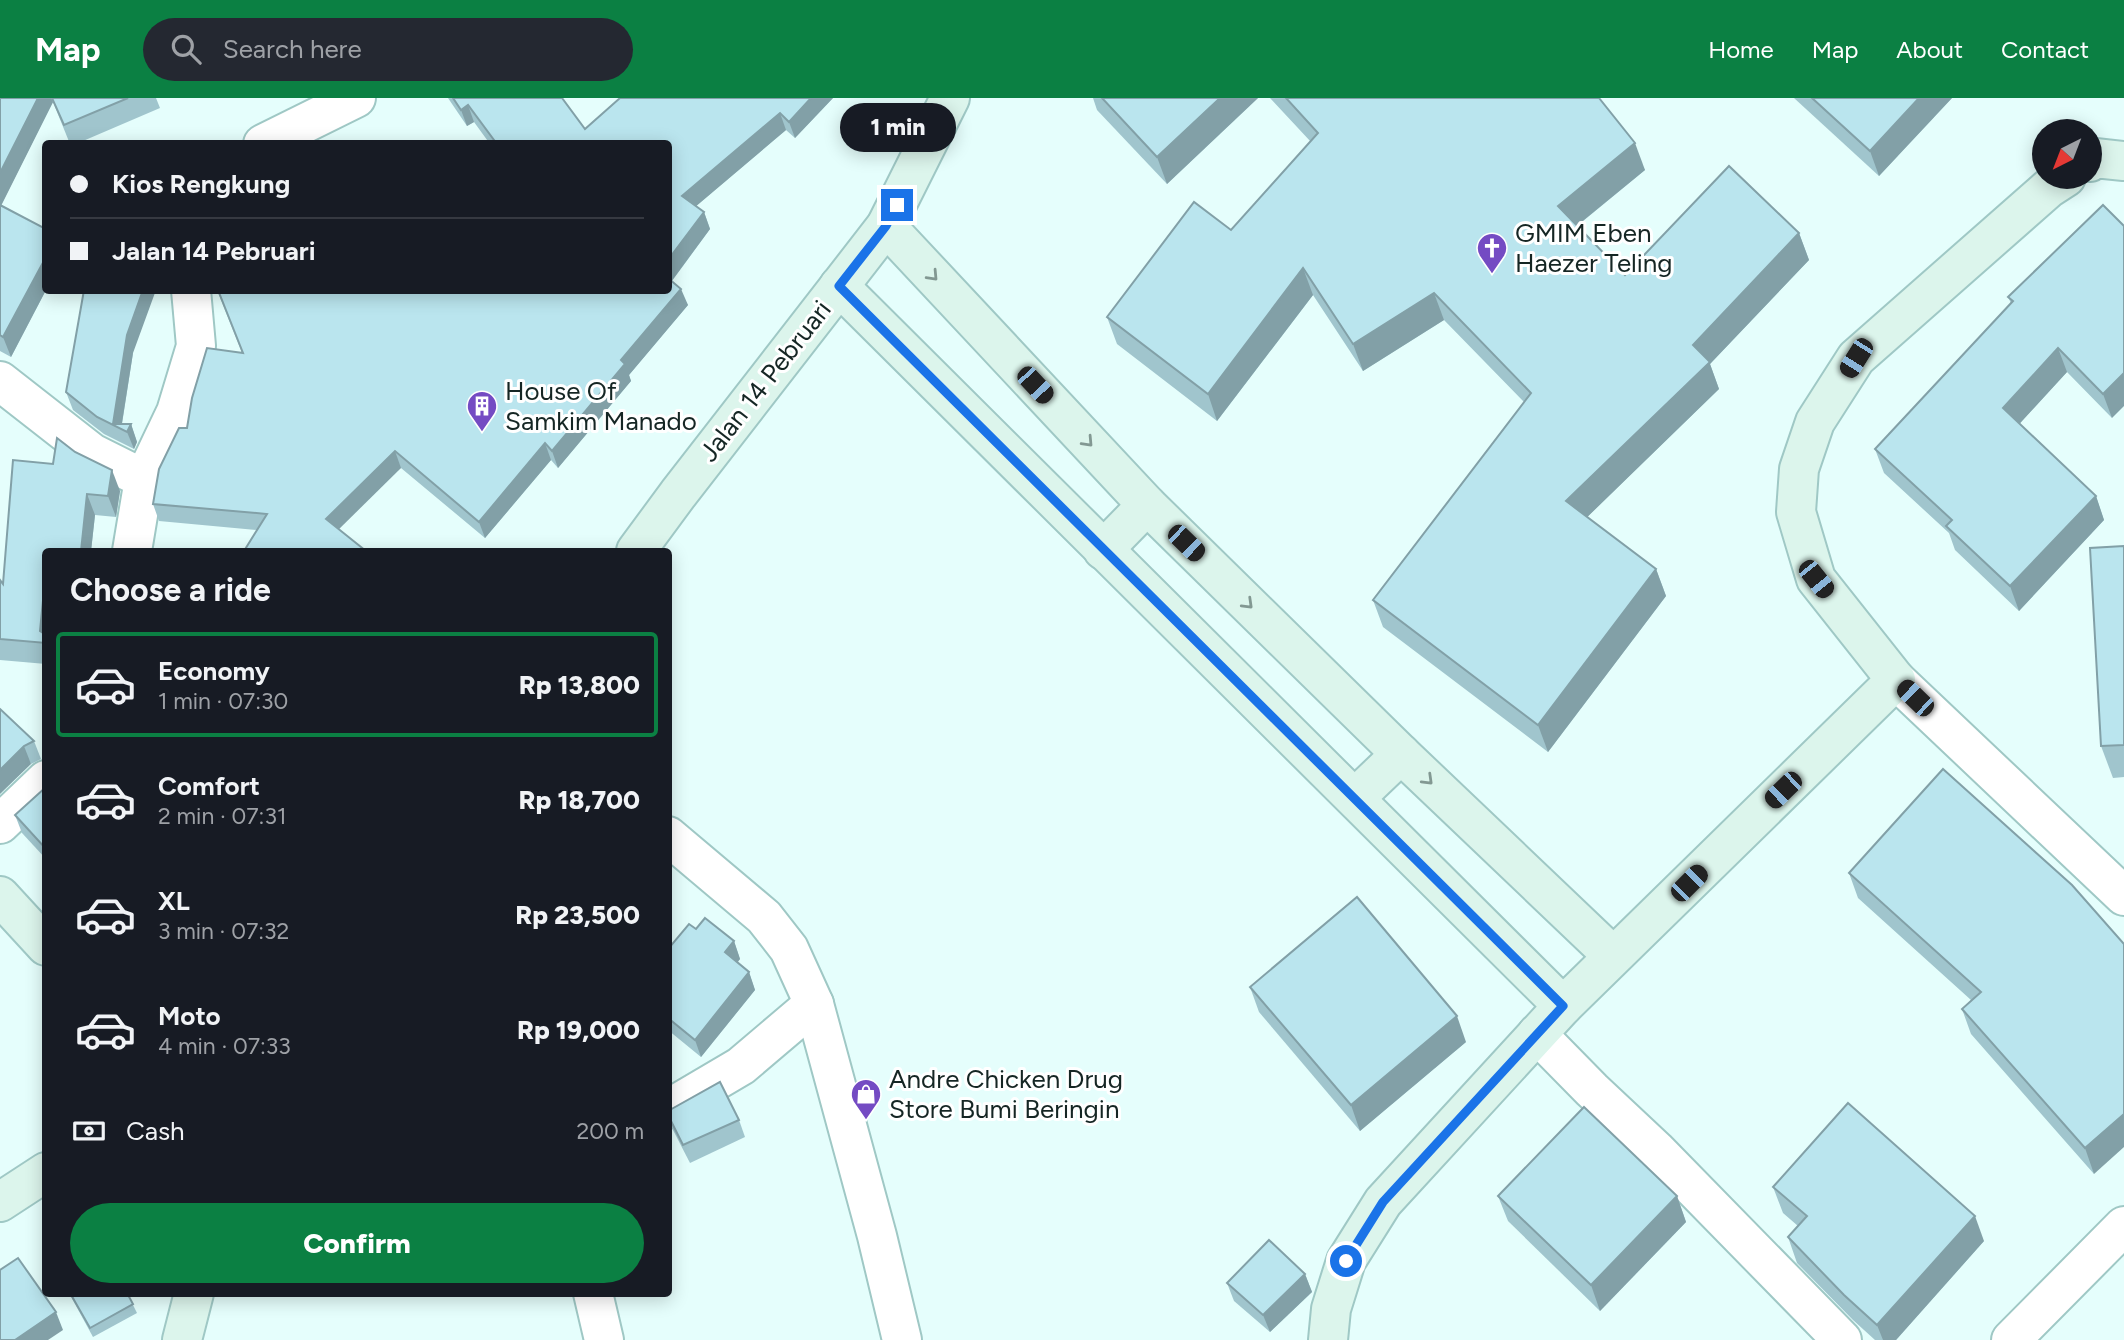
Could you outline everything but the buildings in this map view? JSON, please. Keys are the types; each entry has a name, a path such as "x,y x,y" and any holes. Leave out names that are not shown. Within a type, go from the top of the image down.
{"street":[{"path":"271,140 356,98"},
{"name":"Jalan 14 Pebruari","path":"638,548 886,226 950,98"},
{"path":"2102,159 2124,161"},
{"path":"2048,189 1856,358 1815,422 1799,469 1796,512 1816,579 1896,680 2124,897"},
{"path":"886,226 1147,505 1401,754 1613,956"},
{"path":"839,286 1563,1006"},
{"path":"132,548 144,479 176,412 195,346 191,294"},
{"path":"0,381 92,453 144,479"},
{"path":"1103,550 1147,505"},
{"path":"1328,1340 1331,1309 1346,1261 1383,1202 1563,1006 1896,680"},
{"path":"1354,798 1401,754"},
{"path":"0,824 42,784"},
{"path":"672,839 764,917 789,949 814,1004 877,1236 902,1340"},
{"path":"0,896 42,942"},
{"path":"672,1107 741,1066 814,1004"},
{"path":"1537,1034 1656,1150 1842,1340"},
{"path":"0,1202 42,1175"},
{"path":"2011,1340 2124,1226"},
{"path":"182,1340 193,1297"},
{"path":"594,1297 604,1340"}],"place":[{"name":"GMIM Eben Haezer Teling","path":"1492,275"},
{"name":"House Of Samkim Manado","path":"482,433"},
{"name":"Andre Chicken Drug Store Bumi Beringin","path":"866,1121"}],"route":[{"path":"897,205 886,226 839,286 1563,1006 1383,1202 1346,1261"}]}
